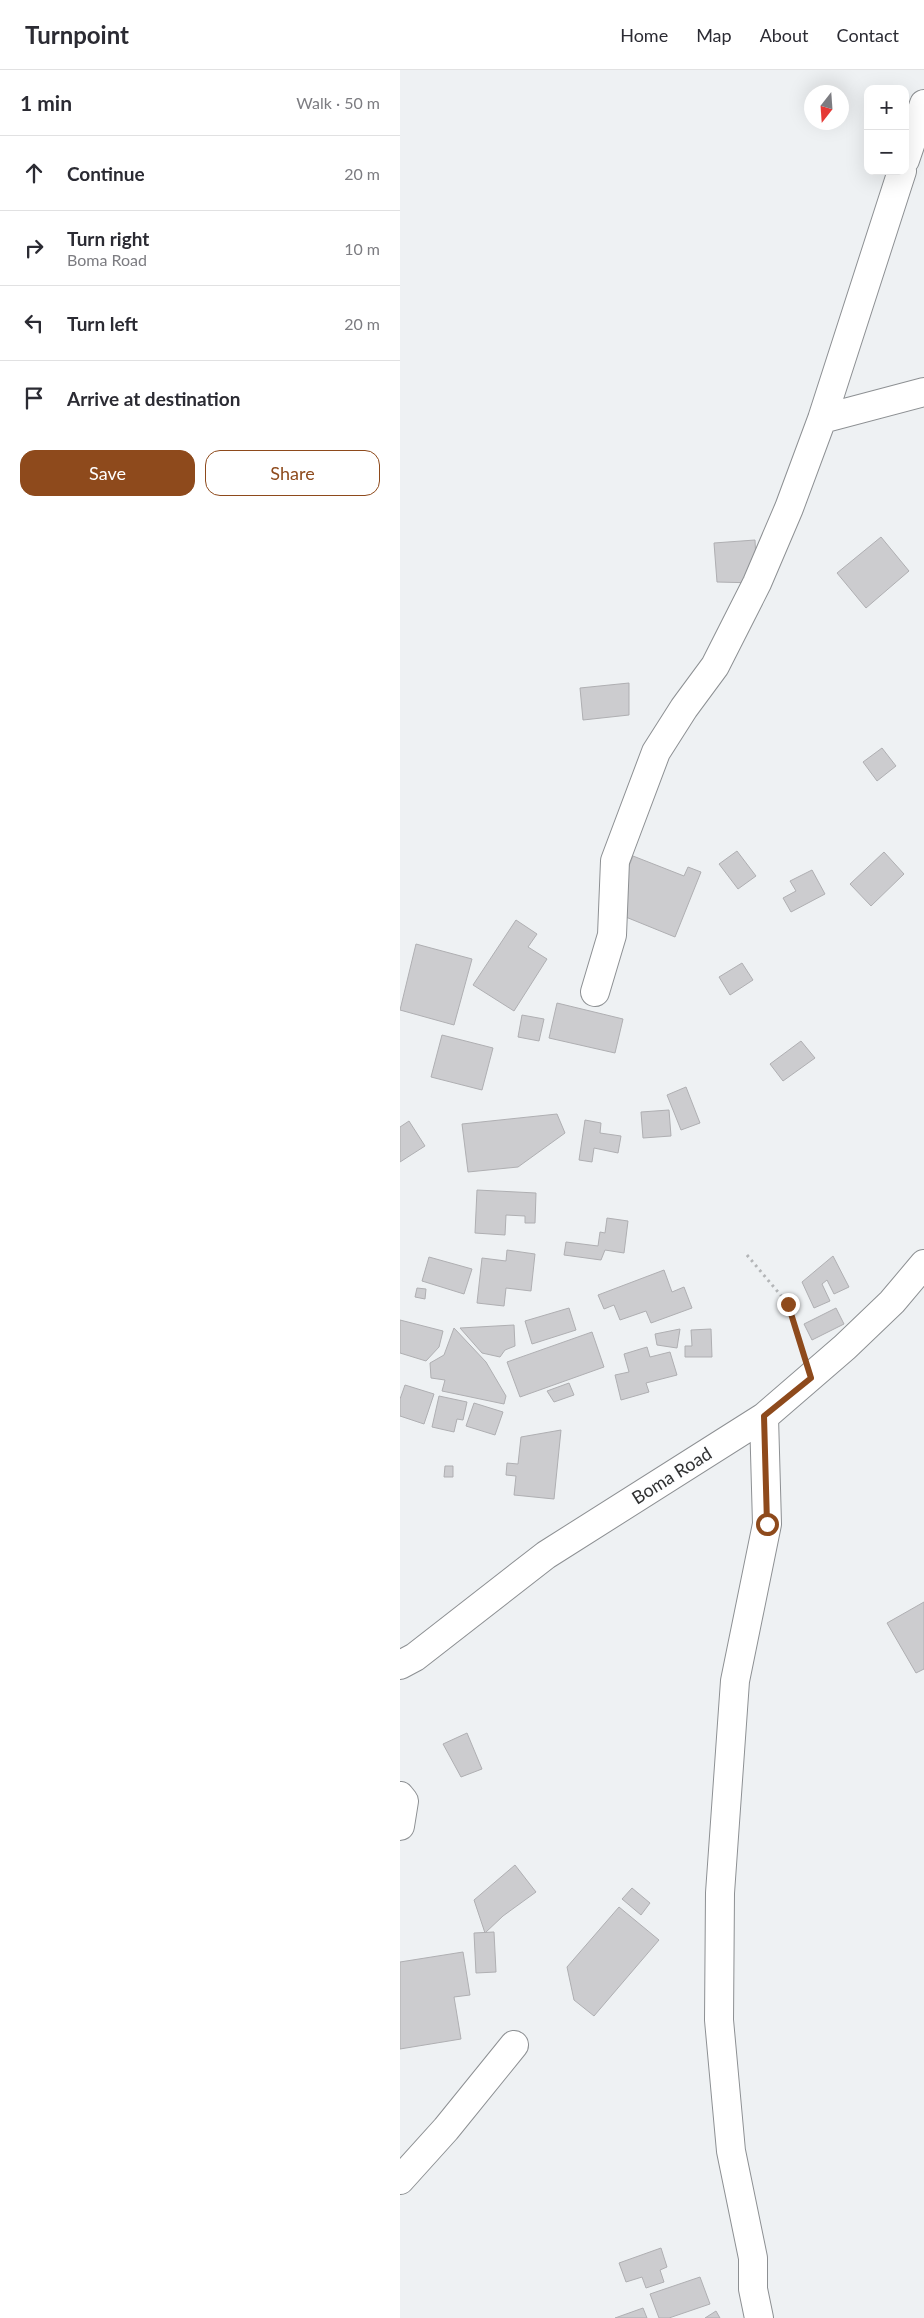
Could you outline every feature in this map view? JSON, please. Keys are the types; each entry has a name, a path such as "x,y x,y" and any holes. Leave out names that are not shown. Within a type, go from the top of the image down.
{"street":[{"path":"909,148 924,104"},
{"path":"595,992 612,935 615,861 656,752 720,658 757,583 789,508 822,419 901,175"},
{"path":"822,419 924,392"},
{"name":"Boma Road","path":"400,1665 414,1657 546,1555 764,1416 811,1378 892,1302 924,1264"},
{"path":"759,2318 753,2289 753,2258 731,2151 719,2020 720,1893 735,1681 767,1524 764,1416"},
{"path":"400,1796 404,1801 400,1826"},
{"path":"400,2180 446,2129 514,2045"}],"path":[{"path":"747,1255 788,1304 811,1378"}],"building":[{"path":"881,537 909,571 866,608 837,573"},
{"path":"755,540 757,583 717,582 714,543"},
{"path":"629,683 629,715 583,720 580,688"},
{"path":"882,748 896,766 877,781 863,762"},
{"path":"737,851 756,876 738,889 719,864"},
{"path":"884,852 904,874 871,906 850,884"},
{"path":"633,856 684,876 688,867 701,872 675,937 611,911"},
{"path":"812,870 825,894 791,912 783,898 796,891 790,881"},
{"path":"516,920 537,934 528,947 547,959 514,1011 473,985"},
{"path":"416,944 472,959 454,1025 400,1010"},
{"path":"742,963 753,980 730,995 719,977"},
{"path":"557,1003 623,1019 615,1053 549,1038"},
{"path":"522,1015 544,1019 539,1041 518,1037"},
{"path":"442,1035 493,1048 482,1090 431,1077"},
{"path":"801,1041 815,1058 783,1081 770,1064"},
{"path":"686,1087 700,1123 681,1130 667,1095"},
{"path":"669,1110 671,1136 643,1138 641,1112"},
{"path":"557,1114 565,1133 518,1167 468,1172 462,1124"},
{"path":"585,1120 601,1123 600,1133 621,1136 618,1153 594,1148 592,1162 579,1160"},
{"path":"409,1121 425,1146 400,1162 400,1127"},
{"path":"477,1190 536,1193 535,1223 525,1223 525,1216 506,1215 505,1235 475,1233"},
{"path":"607,1218 628,1221 624,1253 605,1250 601,1260 564,1255 566,1242 598,1246 600,1232 605,1233"},
{"path":"507,1250 535,1254 531,1291 506,1288 504,1306 477,1303 482,1258 506,1261"},
{"path":"833,1256 849,1287 834,1294 827,1280 822,1284 830,1301 814,1308 802,1282"},
{"path":"429,1257 472,1269 464,1294 422,1281"},
{"path":"664,1270 672,1292 684,1287 692,1308 651,1323 646,1311 620,1320 614,1305 604,1309 598,1295"},
{"path":"417,1288 426,1289 425,1299 415,1297"},
{"path":"569,1308 576,1330 532,1344 525,1321"},
{"path":"836,1308 844,1324 812,1340 804,1324"},
{"path":"400,1320 443,1331 439,1347 426,1361 400,1353"},
{"path":"514,1325 515,1346 505,1350 500,1357 482,1353 460,1328"},
{"path":"454,1328 486,1362 506,1396 504,1404 442,1391 445,1380 431,1378 430,1363 444,1355"},
{"path":"680,1329 677,1348 657,1345 655,1334"},
{"path":"711,1329 712,1357 685,1357 685,1346 692,1346 691,1330"},
{"path":"592,1332 604,1367 520,1397 507,1362"},
{"path":"647,1347 650,1357 670,1352 677,1375 646,1383 649,1392 621,1400 615,1375 629,1372 624,1354"},
{"path":"569,1383 574,1395 554,1402 547,1391"},
{"path":"405,1385 434,1394 424,1424 400,1416 400,1399"},
{"path":"439,1396 467,1402 463,1420 457,1419 454,1432 432,1427"},
{"path":"474,1403 503,1412 495,1435 466,1426"},
{"path":"561,1430 554,1499 514,1495 516,1476 506,1475 507,1463 518,1464 521,1437"},
{"path":"445,1466 453,1466 453,1477 444,1477"},
{"path":"924,1602 924,1669 916,1673 887,1623"},
{"path":"467,1733 482,1769 461,1777 443,1744"},
{"path":"515,1865 536,1892 503,1916 485,1933 474,1900"},
{"path":"632,1888 650,1903 641,1915 622,1899"},
{"path":"619,1907 659,1940 594,2016 574,2000 567,1967"},
{"path":"494,1932 496,1972 476,1973 474,1933"},
{"path":"463,1952 470,1995 454,1997 461,2039 400,2049 400,1962"},
{"path":"661,2248 667,2267 660,2270 664,2282 646,2288 642,2277 626,2282 619,2263"},
{"path":"700,2277 710,2304 669,2318 659,2318 650,2294"},
{"path":"643,2308 647,2318 615,2318"},
{"path":"716,2311 720,2318 705,2318"}],"route":[{"path":"767,1524 764,1416 811,1378 788,1304"}]}
